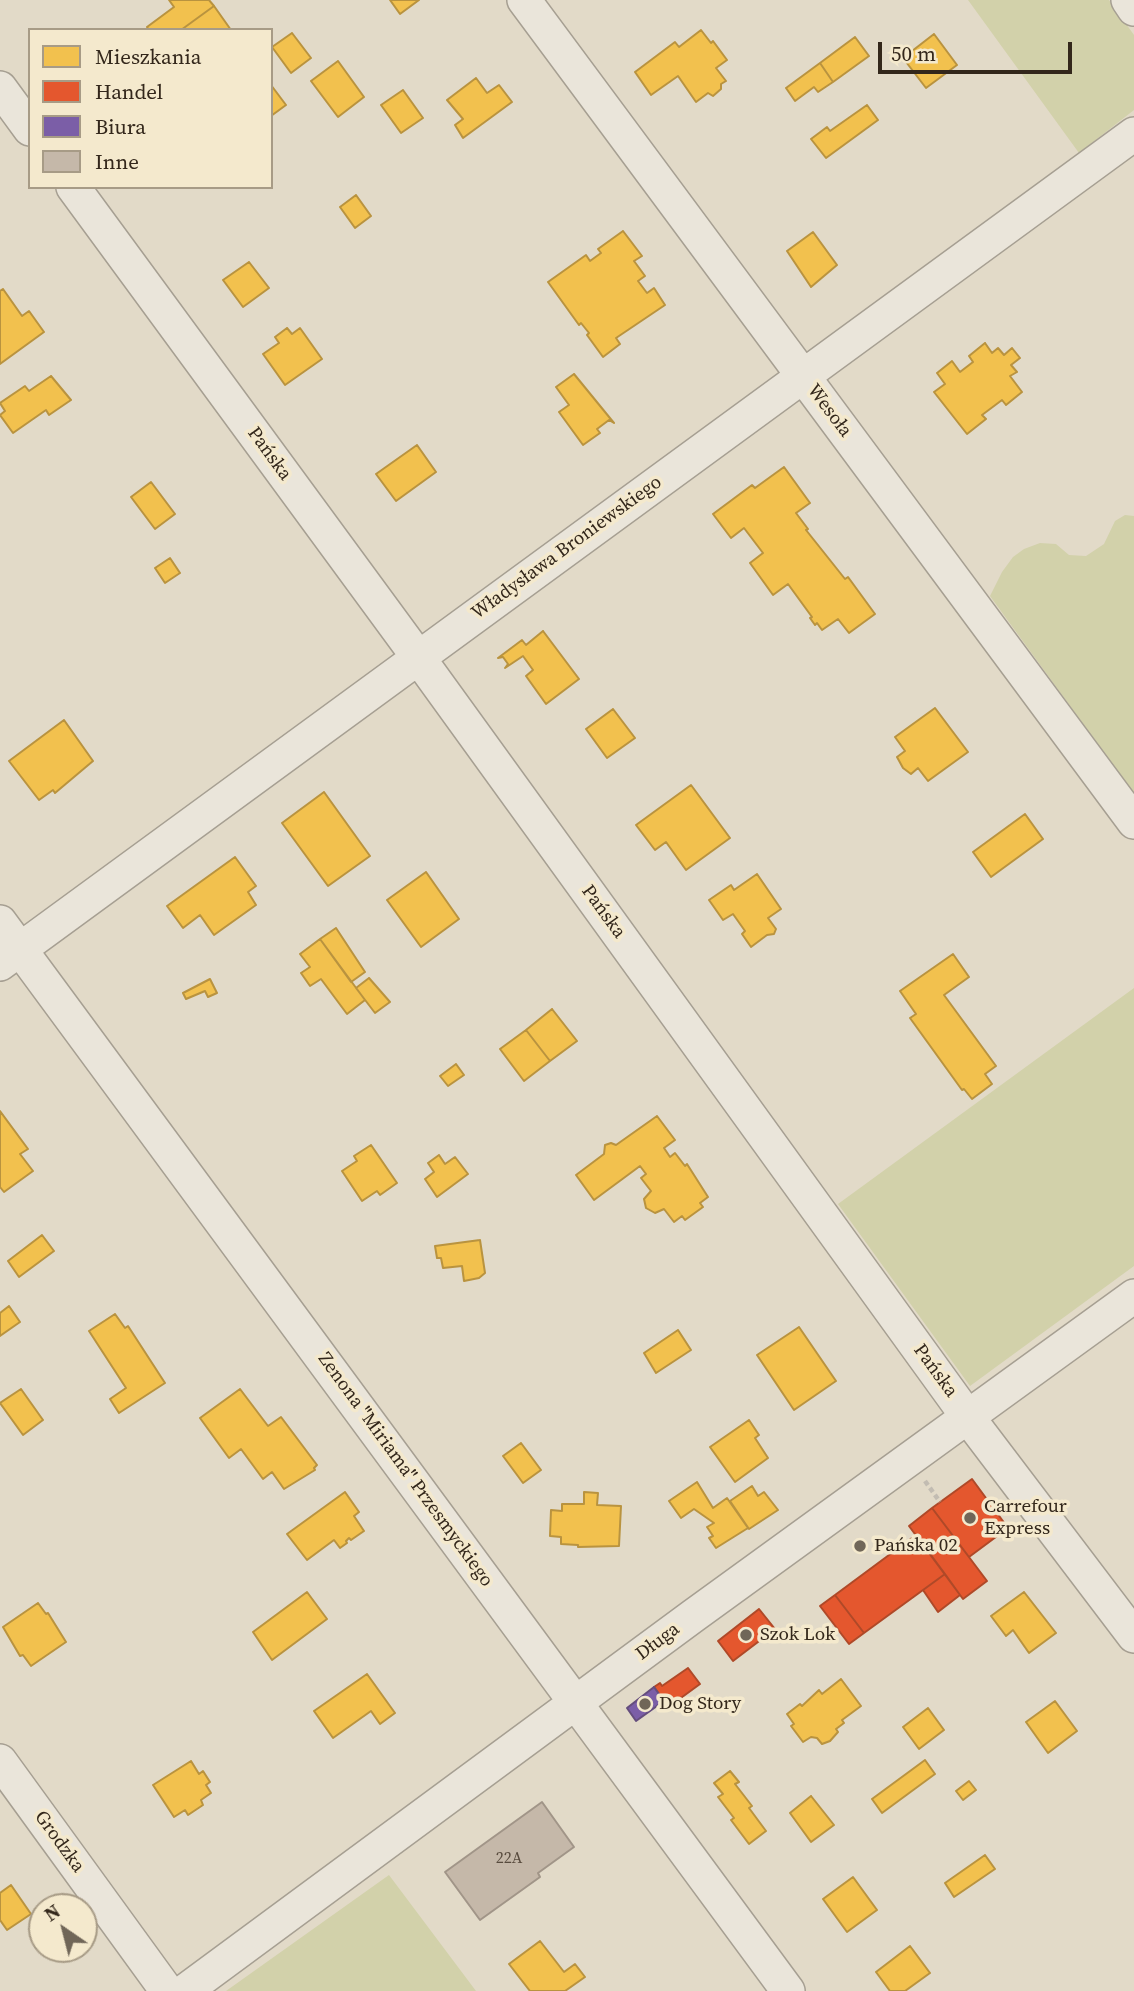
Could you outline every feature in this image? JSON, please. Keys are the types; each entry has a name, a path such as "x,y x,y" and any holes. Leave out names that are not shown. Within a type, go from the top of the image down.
{"street":[{"name":"Wesoła","path":"524,0 1134,822"},
{"path":"1128,0 1134,9"},
{"path":"0,88 28,125"},
{"name":"Władysława Broniewskiego","path":"10,956 1134,134"},
{"name":"Pańska","path":"74,189 418,657 967,1416 1134,1636"},
{"name":"Zenona \"Miriama\" Przesmyckiego","path":"0,922 10,956 577,1703 788,1991"},
{"name":"Długa","path":"185,1991 1134,1296"},
{"name":"Grodzka","path":"0,1761 167,1991"}],"path":[{"path":"923,1478 940,1502"}],"green space":[{"path":"968,0 1109,0 1134,35 1134,110 1079,153"},
{"path":"1125,515 1134,516 1134,794 990,596 1002,572 1013,557 1024,549 1040,543 1056,544 1069,555 1086,556 1104,544 1115,521"},
{"path":"1134,988 1134,1266 970,1386 838,1204"},
{"path":"389,1875 476,1991 226,1991"}],"building: Mieszkania":[{"path":"169,0 209,0 214,6 184,28 148,28 174,7"},
{"path":"390,0 419,0 400,14"},
{"path":"214,6 230,28 184,28"},
{"path":"701,30 727,60 716,68 726,81 721,84 721,89 713,96 708,93 696,102 678,76 651,95 635,72 675,42 679,47"},
{"path":"292,33 311,58 291,73 273,46"},
{"path":"934,34 957,65 926,88 903,58"},
{"path":"855,37 869,56 833,82 820,63"},
{"path":"338,61 364,97 338,117 311,81"},
{"path":"820,63 833,82 818,92 814,87 795,101 786,88"},
{"path":"476,78 487,93 499,85 512,102 463,138 455,125 463,119 447,100"},
{"path":"273,88 286,105 273,115"},
{"path":"403,90 423,118 401,133 381,105"},
{"path":"867,105 878,120 826,158 811,139 827,127 830,131"},
{"path":"356,195 371,216 355,228 340,207"},
{"path":"623,231 642,256 634,261 645,276 638,281 647,293 654,288 665,305 616,338 620,344 603,357 587,335 589,333 581,323 579,325 548,282 586,255 590,261 601,253 598,249"},
{"path":"813,232 837,265 811,287 787,251"},
{"path":"249,262 269,288 243,307 223,280"},
{"path":"3,289 22,316 29,311 44,332 0,364 0,291"},
{"path":"287,328 292,334 300,328 322,359 285,385 263,354 279,343 275,337"},
{"path":"985,343 992,353 998,348 1004,355 1012,348 1020,358 1011,365 1017,372 1010,376 1022,392 1006,405 1002,400 982,415 986,419 967,434 934,392 945,384 937,373 952,361 960,372 973,362 969,356"},
{"path":"574,374 614,423 609,420 597,429 600,433 583,445 559,412 569,405 556,387"},
{"path":"51,376 71,400 49,415 46,410 13,433 0,415 5,411 0,403 25,386 29,391"},
{"path":"417,445 436,472 396,501 376,474"},
{"path":"784,467 810,503 796,513 808,529 806,530 845,579 848,577 875,614 849,633 838,619 822,630 817,623 815,625 788,584 773,595 750,563 763,553 744,528 731,538 713,514 752,485 755,488"},
{"path":"151,482 175,514 155,529 131,497"},
{"path":"170,558 180,573 165,583 155,568"},
{"path":"543,631 579,679 546,704 526,676 533,670 523,656 505,668 508,664 503,657 498,658 522,640 526,645"},
{"path":"935,708 968,752 928,781 918,768 911,774 903,768 897,757 905,751 895,737"},
{"path":"613,709 635,738 607,758 586,729"},
{"path":"64,720 93,761 55,793 53,790 39,800 9,761"},
{"path":"691,785 730,838 686,870 666,842 655,850 636,825"},
{"path":"324,792 370,856 328,886 282,823"},
{"path":"1025,814 1043,839 991,877 973,852"},
{"path":"235,857 256,886 248,892 256,905 214,935 200,915 183,928 167,906"},
{"path":"426,872 459,919 421,947 387,900"},
{"path":"757,874 781,909 768,918 776,929 774,934 767,935 751,947 742,934 745,931 733,914 723,920 709,900 731,885 734,890"},
{"path":"336,928 365,972 351,982 320,939"},
{"path":"320,939 365,1000 347,1014 321,979 310,986 301,973 310,967 300,954"},
{"path":"953,954 969,977 944,995 996,1066 985,1074 992,1084 972,1099 962,1090 910,1018 916,1014 900,991"},
{"path":"369,978 390,1002 375,1013 356,988"},
{"path":"210,979 217,993 208,997 205,991 186,999 183,993"},
{"path":"552,1009 577,1041 550,1061 526,1030"},
{"path":"526,1030 550,1061 524,1081 500,1049"},
{"path":"456,1064 464,1075 448,1086 440,1076"},
{"path":"0,1111 28,1149 20,1154 33,1171 4,1192 0,1187"},
{"path":"657,1116 675,1140 664,1148 670,1157 675,1153 685,1166 687,1164 708,1197 700,1203 703,1207 685,1220 682,1216 674,1222 664,1209 655,1213 646,1208 644,1199 651,1191 641,1178 646,1174 640,1166 594,1200 576,1175 604,1154 605,1145 616,1145"},
{"path":"371,1145 397,1183 380,1195 377,1191 362,1201 342,1171 357,1161 354,1156"},
{"path":"439,1155 445,1164 455,1157 468,1174 437,1197 425,1179 434,1172 428,1163"},
{"path":"42,1235 54,1251 19,1277 8,1261"},
{"path":"480,1240 485,1273 479,1278 464,1281 462,1266 443,1268 441,1258 437,1258 435,1246"},
{"path":"9,1306 20,1322 0,1336 0,1313"},
{"path":"115,1314 125,1328 128,1326 165,1383 119,1413 110,1399 126,1388 89,1331"},
{"path":"799,1327 836,1381 794,1410 757,1355"},
{"path":"678,1330 691,1350 656,1373 644,1353"},
{"path":"21,1389 43,1420 23,1435 0,1403"},
{"path":"240,1389 268,1426 281,1417 317,1465 315,1470 284,1489 272,1472 263,1479 241,1449 229,1458 200,1418"},
{"path":"749,1420 759,1435 755,1438 768,1458 735,1482 710,1447"},
{"path":"521,1443 541,1470 523,1483 503,1456"},
{"path":"697,1482 713,1508 727,1498 748,1528 716,1548 709,1538 713,1536 707,1527 714,1523 694,1509 681,1518 669,1501"},
{"path":"752,1486 758,1496 764,1492 778,1510 749,1529 730,1501"},
{"path":"345,1492 359,1512 354,1516 364,1531 351,1540 349,1538 340,1548 334,1540 307,1560 287,1534"},
{"path":"584,1492 598,1493 597,1505 621,1506 619,1546 578,1547 561,1544 561,1537 550,1536 551,1510 562,1511 562,1504 584,1504"},
{"path":"307,1592 327,1619 272,1660 253,1632"},
{"path":"1024,1592 1056,1633 1029,1653 1013,1630 1006,1636 991,1616"},
{"path":"38,1603 46,1614 48,1613 66,1642 31,1666 23,1655 20,1656 3,1627"},
{"path":"367,1674 395,1713 380,1724 371,1711 333,1738 314,1711"},
{"path":"841,1679 861,1706 842,1720 844,1723 836,1729 838,1732 830,1741 822,1744 817,1738 811,1737 803,1742 791,1726 794,1724 787,1714 800,1704 802,1706 819,1690 822,1694"},
{"path":"1055,1701 1077,1731 1048,1753 1026,1722"},
{"path":"928,1708 944,1730 919,1749 903,1727"},
{"path":"925,1760 935,1774 882,1813 872,1799"},
{"path":"191,1761 199,1774 203,1771 210,1782 206,1785 211,1793 201,1800 203,1805 188,1815 185,1810 174,1817 153,1785"},
{"path":"730,1771 739,1782 735,1784 752,1806 749,1808 766,1831 749,1844 731,1820 734,1818 718,1797 723,1794 714,1783"},
{"path":"969,1781 976,1790 963,1800 956,1791"},
{"path":"811,1796 834,1825 811,1842 790,1813"},
{"path":"985,1855 995,1869 954,1897 945,1883"},
{"path":"853,1877 877,1910 847,1932 823,1899"},
{"path":"11,1885 28,1910 28,1916 7,1930 0,1920 0,1893"},
{"path":"540,1941 564,1972 575,1964 585,1977 565,1991 530,1991 509,1964"},
{"path":"910,1946 930,1973 905,1991 890,1991 876,1972"}],"building: Handel":[{"name":"Carrefour Express","path":"972,1479 1008,1528 969,1557 932,1508"},
{"path":"932,1508 987,1581 963,1599 909,1526"},
{"path":"916,1535 945,1574 864,1633 835,1595"},
{"path":"945,1574 960,1595 938,1612 923,1590"},
{"path":"835,1595 864,1633 849,1644 820,1606"},
{"name":"Szok Lok","path":"759,1609 775,1629 733,1661 718,1641"},
{"path":"688,1668 700,1684 674,1703 670,1696 664,1701 654,1687 660,1683 662,1686"}],"building: Biura":[{"name":"Dog Story","path":"654,1687 664,1701 636,1721 627,1708"}],"building: Inne":[{"path":"542,1802 574,1847 538,1873 540,1877 480,1920 445,1872"}],"place":[{"name":"Carrefour Express","path":"970,1518"},
{"name":"Pańska 02","path":"860,1546"},
{"name":"Szok Lok","path":"746,1635"},
{"name":"Dog Story","path":"645,1704"}]}
